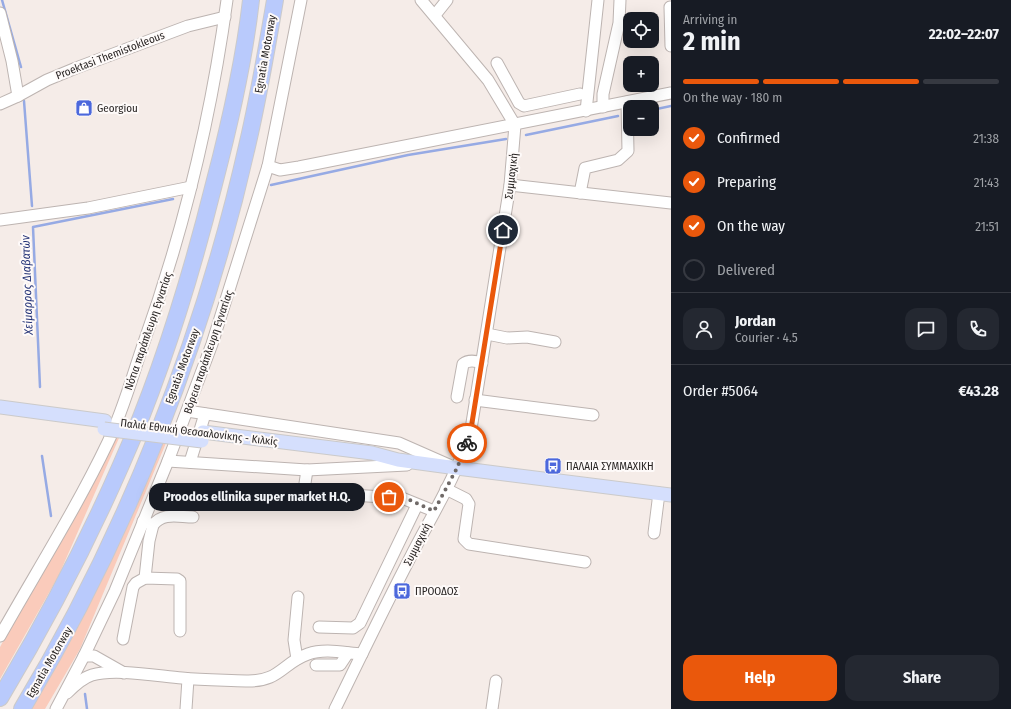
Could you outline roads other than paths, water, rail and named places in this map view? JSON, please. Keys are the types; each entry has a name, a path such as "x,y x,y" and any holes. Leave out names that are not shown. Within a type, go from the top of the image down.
{"highway":[{"name":"Egnatia Motorway","path":"0,698 80,554 122,464 159,370 188,283 225,142 241,66 251,0"},
{"name":"Egnatia Motorway","path":"22,709 70,626 105,554 142,469 180,374 209,290 233,206 248,142 275,0"}],"main road":[{"name":"Παλιά Εθνική Θεσσαλονίκης - Κιλκίς","path":"0,407 105,425"},
{"name":"Παλιά Εθνική Θεσσαλονίκης - Κιλκίς","path":"0,416 105,425 203,437 372,453 398,460 426,464 665,494"}],"street":[{"name":"Νότια παράπλευρη Εγνατίας","path":"0,636 85,486 113,431 172,258 192,187 213,92 227,0"},
{"name":"Βόρεια παράπλευρη Εγνατίας","path":"58,705 84,656 148,523 168,461 214,338 268,166 301,0"},
{"path":"421,0 488,80 515,125"},
{"path":"435,15 447,0"},
{"path":"586,111 598,0"},
{"path":"603,107 603,94 618,23 620,0"},
{"path":"670,7 671,46"},
{"path":"0,14 12,61 18,96"},
{"name":"Proektasi Themistokleous","path":"0,104 47,80 115,53 188,26 225,17"},
{"path":"0,59 12,61"},
{"path":"497,63 521,105 544,102 580,94"},
{"path":"637,100 671,93"},
{"path":"544,102 547,119"},
{"path":"268,166 280,170 299,167 623,103"},
{"name":"Συμμαχική","path":"335,709 396,585 457,468 471,429 510,185 515,125"},
{"path":"580,193 585,168 618,160 628,151 628,136"},
{"path":"510,185 671,203"},
{"path":"0,220 88,208 192,187"},
{"path":"487,334 507,338 527,337 555,342"},
{"path":"457,397 463,364 466,362 475,361 482,363"},
{"path":"475,400 593,415"},
{"path":"187,411 399,443 457,468"},
{"path":"190,462 205,414"},
{"path":"168,461 307,470 426,464"},
{"path":"304,490 307,470"},
{"path":"446,489 466,499 469,504 464,539 469,544 585,562"},
{"path":"654,533 665,494"},
{"path":"350,495 402,498 434,511"},
{"path":"319,627 356,627 361,621 417,505"},
{"path":"145,578 149,541 148,523 164,516 193,517"},
{"path":"123,639 134,587 140,580 145,578 177,579 180,581 180,631"},
{"path":"381,578 396,585"},
{"path":"297,659 294,640 298,597"},
{"path":"58,705 76,685 86,677 104,673 124,673 188,679 258,681 276,675 297,659 318,652 362,654"},
{"path":"316,665 340,665 348,653"},
{"path":"84,656 94,656 124,673"},
{"path":"84,656 91,666 104,673"},
{"path":"186,709 188,679"},
{"path":"492,709 496,681"}],"waterway":[{"name":"Χείμαρρος Διαβατών","path":"2,0 21,67"},
{"name":"Χείμαρρος Διαβατών","path":"24,101 32,206"},
{"path":"659,109 671,106"},
{"path":"526,135 618,116"},
{"path":"271,185 408,155 506,139"},
{"name":"Χείμαρρος Διαβατών","path":"40,387 33,227 173,199"},
{"path":"42,456 51,516"},
{"path":"85,694 87,709"}],"place":[{"name":"Georgiou","path":"84,108"},
{"name":"ΠΑΛΑΙΑ ΣΥΜΜΑΧΙΚΗ","path":"553,466"},
{"name":"Proodos ellinika super market H.Q.","path":"389,497"},
{"name":"ΠΡΟΟΔΟΣ","path":"402,591"}]}
